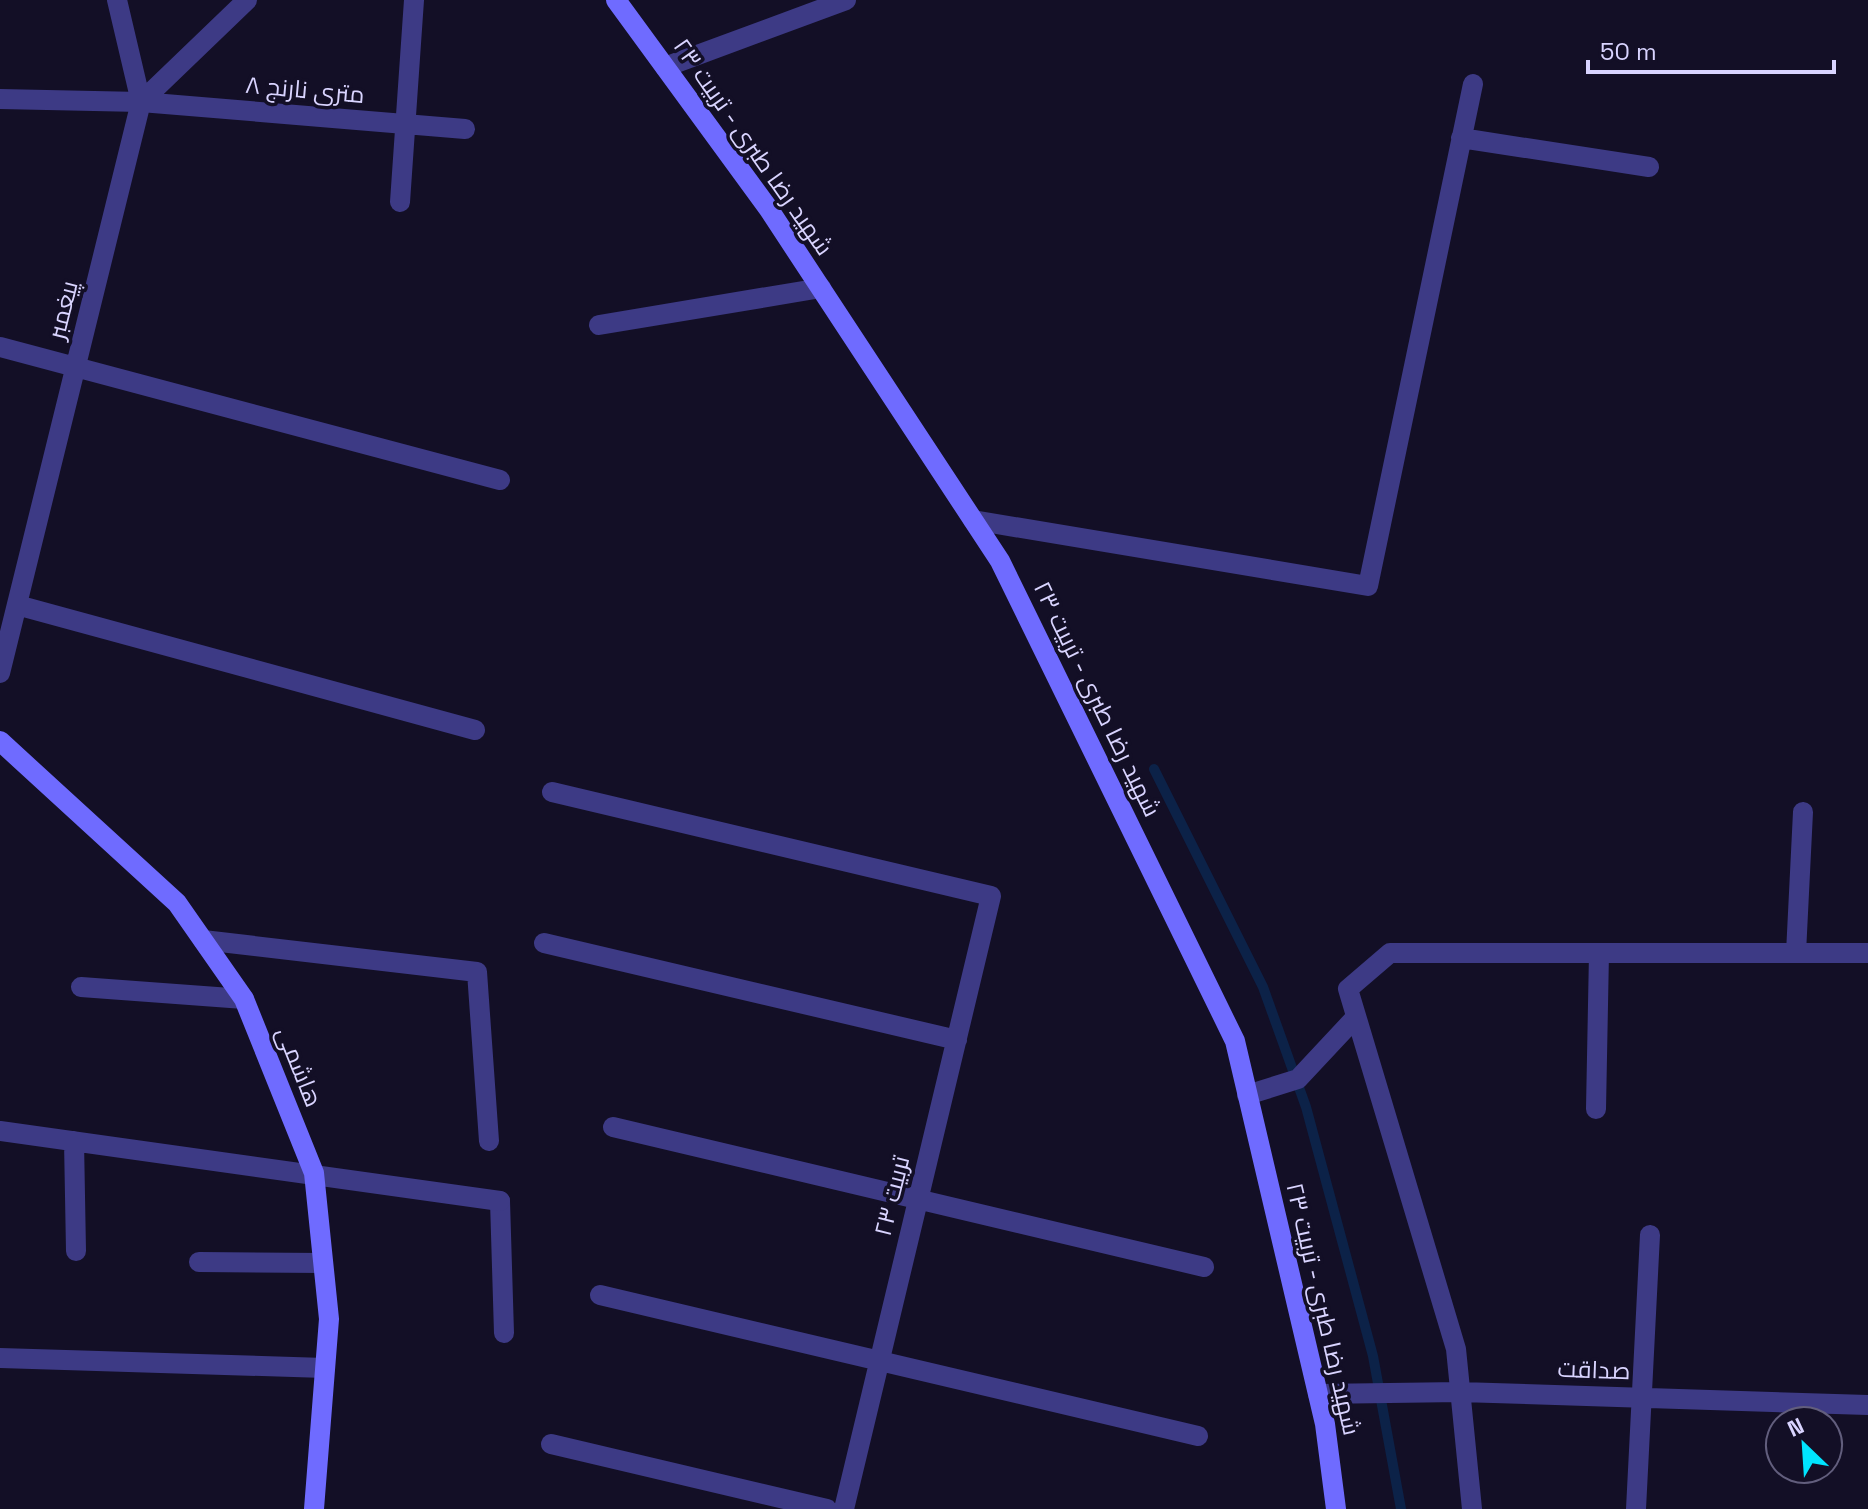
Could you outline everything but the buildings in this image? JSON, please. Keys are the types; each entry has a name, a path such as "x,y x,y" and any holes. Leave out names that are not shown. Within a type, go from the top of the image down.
{"main road":[{"name":"شهید رضا طبری - تربیت ۲۳","path":"616,0 768,208 1000,561 1235,1041 1318,1394 1336,1509"},
{"name":"هاشمی","path":"0,741 177,903 244,999 314,1173 329,1319 314,1509"}],"street":[{"path":"117,0 141,102"},
{"path":"141,102 247,0"},
{"path":"400,202 414,0"},
{"path":"665,67 846,0"},
{"path":"973,520 1368,586 1473,84"},
{"name":"۸ متری نارنج","path":"0,99 141,102 465,129"},
{"name":"پیغمبر","path":"0,673 141,102"},
{"path":"1461,138 1649,167"},
{"path":"599,325 821,288"},
{"path":"0,347 500,480"},
{"path":"17,605 475,730"},
{"name":"تربیت ۲۳","path":"552,792 991,896 844,1509"},
{"path":"1796,953 1803,812"},
{"path":"203,940 477,972 489,1141"},
{"path":"544,943 957,1040"},
{"path":"1472,1509 1456,1349 1348,989 1390,953 1868,953"},
{"path":"1596,1109 1599,953"},
{"path":"81,987 244,999"},
{"path":"1247,1095 1298,1079 1356,1017"},
{"path":"613,1127 1204,1267"},
{"path":"0,1131 500,1201 504,1333"},
{"path":"74,1141 76,1251"},
{"path":"1636,1509 1650,1235"},
{"path":"199,1262 323,1263"},
{"path":"600,1295 1198,1436"},
{"path":"0,1358 325,1368"},
{"name":"صداقت","path":"1318,1394 1460,1392 1868,1405"},
{"path":"551,1444 827,1509"}],"waterway":[{"path":"1154,769 1263,987 1306,1107 1373,1356 1401,1509"}]}
